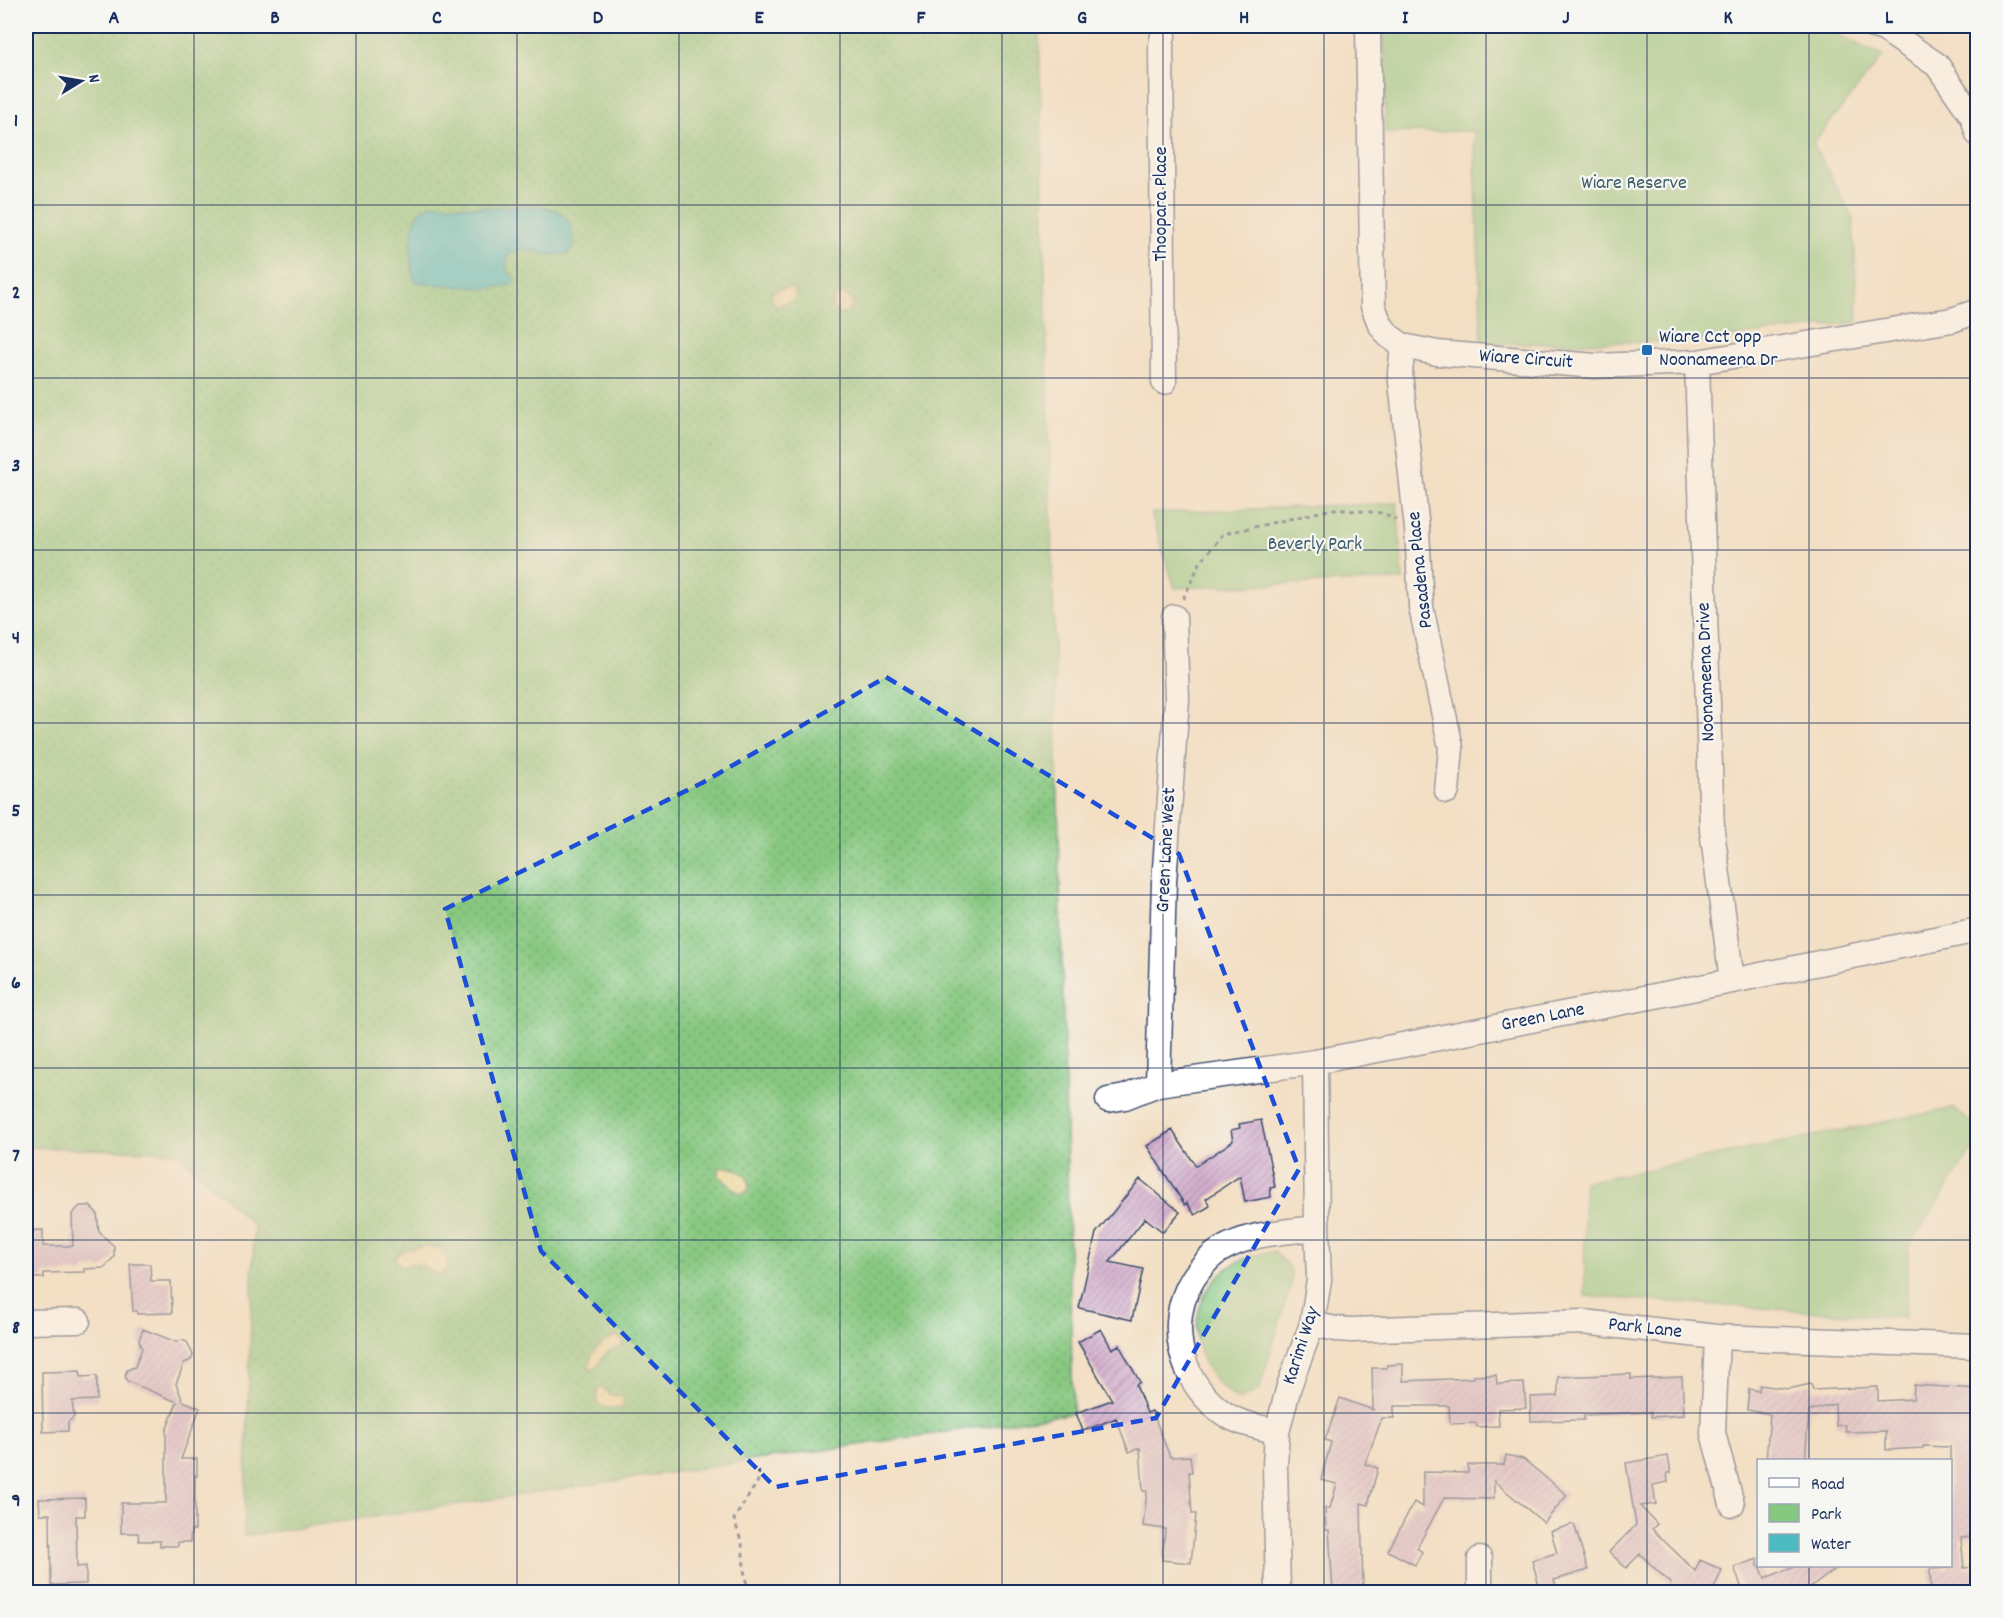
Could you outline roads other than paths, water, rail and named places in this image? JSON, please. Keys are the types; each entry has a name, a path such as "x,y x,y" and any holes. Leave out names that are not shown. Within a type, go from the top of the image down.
{"street":[{"name":"Thoopara Place","path":"1164,382 1161,45 1165,26"},
{"path":"1368,26 1373,306 1380,324 1389,336 1403,346"},
{"path":"1873,26 1884,29 1937,65 1973,117 1977,134"},
{"name":"Wiare Circuit","path":"1403,346 1437,353 1595,366 1696,362 1952,320 1977,310"},
{"name":"Pasadena Place","path":"1403,346 1400,373 1417,529 1422,607 1451,748 1447,791"},
{"name":"Noonameena Drive","path":"1696,362 1712,830 1732,981"},
{"name":"Green Lane West","path":"1158,1084 1164,882 1177,699 1174,617"},
{"name":"Green Lane","path":"1108,1100 1125,1097 1158,1084 1315,1062 1732,981 1977,930"},
{"name":"Karimi Way","path":"1278,1593 1275,1465 1277,1432 1289,1386 1312,1324 1319,1280 1315,1062"},
{"path":"1277,1432 1228,1416 1199,1390 1182,1356 1179,1333 1181,1306 1198,1271 1218,1251 1244,1239 1317,1228"},
{"path":"26,1323 78,1321"},
{"name":"Park Lane","path":"1312,1324 1351,1330 1583,1322 1717,1336 1977,1346"},
{"path":"1717,1336 1713,1433 1732,1504"},
{"path":"1480,1559 1480,1593"}],"water":[{"path":"432,204 547,208 566,218 574,245 569,253 552,255 522,249 510,254 506,266 516,281 509,285 484,288 416,282 411,257 412,236 416,218 420,212"}],"place":[{"name":"Wiare Cct opp Noonameena Dr","path":"1647,350"}],"park label":[{"name":"Wiare Reserve","path":"1634,184"},
{"name":"Beverly Park","path":"1315,545"}]}
